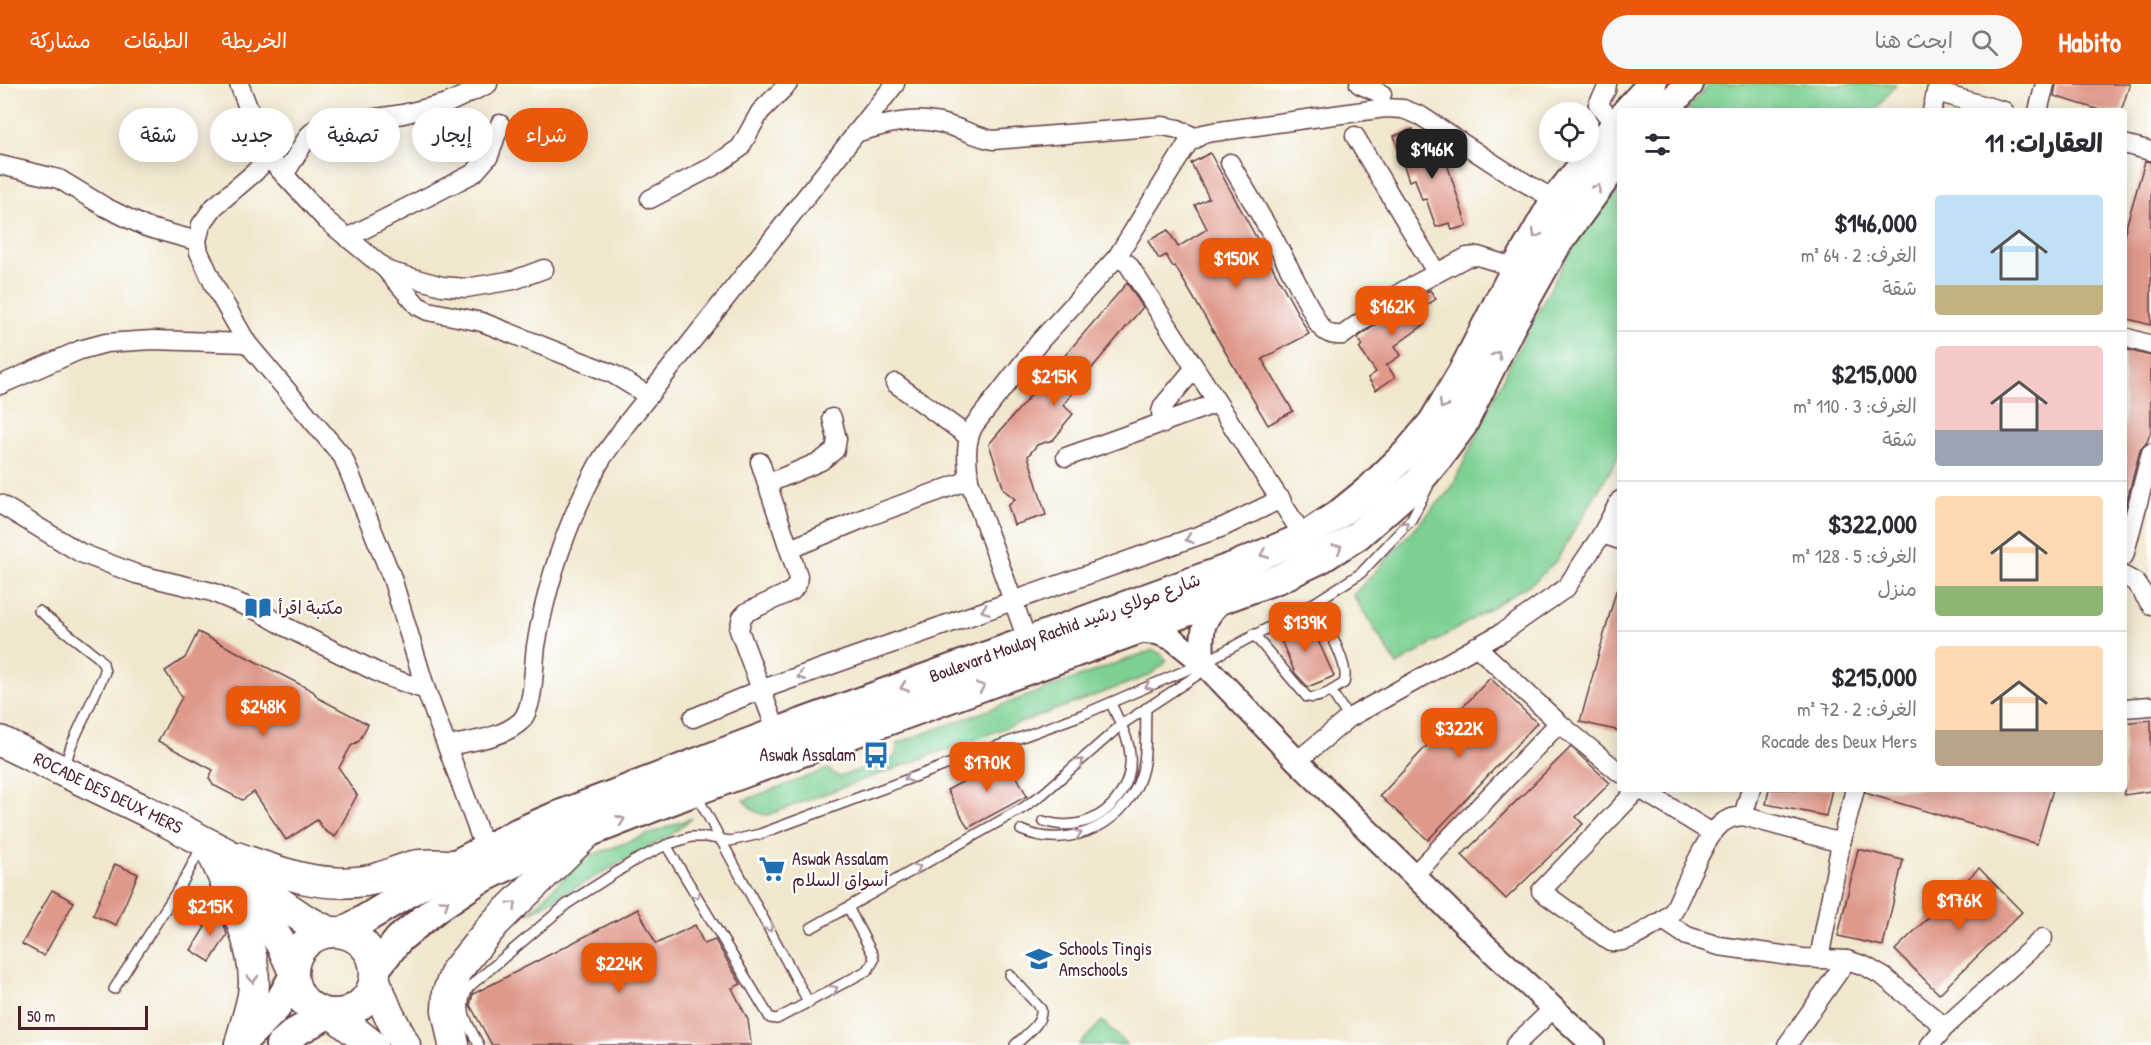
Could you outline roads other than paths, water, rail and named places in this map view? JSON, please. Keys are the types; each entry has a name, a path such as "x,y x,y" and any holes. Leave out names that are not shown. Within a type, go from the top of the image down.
{"highway":[{"name":"ROCADE DES DEUX MERS","path":"0,741 214,847 273,898 304,919 336,933 354,937 365,945 372,956 375,975 388,1013 405,1045"},
{"path":"454,1045 447,1010 448,992 456,971 495,923 587,833"},
{"name":"ROCADE DES DEUX MERS","path":"214,847 241,880 280,944 301,997 311,1006 330,1014 372,1045"},
{"path":"214,847 298,878 327,882 365,881 389,876 414,866 454,865"},
{"path":"214,847 244,929 252,959 253,993 240,1045"},
{"path":"293,974 297,957 304,945 316,936 336,933"},
{"path":"330,1014 351,1011 362,1004 370,993 375,975"}],"main road":[{"name":"Boulevard Moulay Rachid شارع مولاي رشيد","path":"1630,108 1652,84"},
{"path":"1666,108 1689,84"},
{"name":"Boulevard Moulay Rachid شارع مولاي رشيد","path":"336,933 454,865 554,817 777,732 1235,566 1304,537 1339,514 1371,488 1407,453 1433,422 1462,373 1516,268 1556,200 1617,123"},
{"name":"Boulevard Moulay Rachid شارع مولاي رشيد","path":"375,975 399,939 437,908 477,881 516,861 695,791 1280,578 1322,558 1357,536 1418,482 1462,426 1511,326 1557,244 1617,162"},
{"path":"240,1045 276,1008 293,974"},
{"path":"280,1045 294,1033 330,1014"}],"street":[{"path":"239,84 248,108"},
{"path":"284,175 309,135 318,127 425,109 448,103 488,84"},
{"path":"650,198 714,166 740,148 760,112 788,84"},
{"path":"1359,84 1382,95 1402,109 1421,116 1505,171 1556,200"},
{"path":"1607,84 1598,104 1617,116"},
{"path":"2039,108 2045,84"},
{"path":"448,746 497,734 516,724 527,712 544,602 555,563 567,530 599,463 892,85"},
{"path":"1933,108 1937,88 1995,108"},
{"path":"1028,642 969,480 967,458 969,437 975,424 1041,341 1117,257 1188,143 1213,132 1382,95"},
{"path":"855,133 902,121 916,120 935,122 993,140 1163,126 1178,129 1196,138"},
{"path":"347,238 400,213 474,173 489,156 500,124"},
{"path":"1355,136 1436,272"},
{"path":"2127,145 2151,151"},
{"path":"262,162 255,172 214,207 207,216 201,225 197,241 199,252 214,285 247,343 343,457 392,578 426,690 485,849"},
{"path":"272,162 326,220 388,271 418,306 428,311 482,322 613,374 649,396"},
{"path":"1230,163 1272,235 1319,325 1326,333 1336,336 1343,335 1403,291 1467,257 1478,256 1516,268"},
{"path":"0,165 59,179 105,207 146,227 197,241"},
{"path":"1117,257 1128,264 1304,537"},
{"path":"388,271 442,286 466,288 514,280 544,268"},
{"path":"2127,338 2151,345"},
{"path":"0,385 80,351 106,343 141,340 247,343"},
{"path":"1163,424 1161,412 1163,406 1194,369"},
{"path":"895,383 969,437"},
{"path":"1066,457 1217,403"},
{"path":"767,484 821,461 835,450 837,439 832,418"},
{"path":"2127,535 2151,453"},
{"path":"760,462 798,576 796,588 747,612 740,624 741,637 777,732"},
{"path":"790,549 867,517 969,480"},
{"path":"693,718 760,690 1222,527 1281,499"},
{"path":"0,504 81,553 136,574 212,592 260,612 385,676 426,690"},
{"path":"1297,761 1349,718 1503,632 1566,588 1602,534 1617,506"},
{"path":"1602,534 1617,539"},
{"path":"2127,578 2135,582 2151,605"},
{"path":"1205,666 1202,629 1210,612 1225,598"},
{"path":"1134,631 1157,633 1173,639 1205,666 1297,761 1482,942 1593,1045"},
{"path":"1476,646 1559,723 1617,771"},
{"path":"2127,708 2151,706"},
{"path":"1414,875 1559,723"},
{"path":"1636,792 1541,891 1611,942 1629,939 1663,921 1673,912 1712,832 1733,817 1743,816 1841,843"},
{"path":"1644,792 1712,832"},
{"path":"1743,816 1750,792"},
{"path":"1818,959 1841,843 1854,792"},
{"path":"1663,921 1688,936 1719,946 1818,959 1847,960 1865,966 1884,977 1945,1028"},
{"path":"1930,1045 1945,1028 2043,938"},
{"path":"1787,1045 1847,960"},
{"path":"1515,1045 1554,1008"}],"lane":[{"path":"811,928 1023,807 1044,793 1121,725 1205,666 1253,634 1314,603 1362,573 1411,520 1462,426"},
{"path":"1253,634 1306,697 1313,698 1331,691 1344,683 1347,676 1314,603"},
{"path":"39,611 98,657 103,663 105,672 71,746 63,771"},
{"path":"479,1045 463,1012 464,998 469,987 567,904 622,868 666,845 691,837 740,840 760,834 1205,666"},
{"path":"1331,691 1349,718"},
{"path":"1043,821 1059,825 1075,824 1097,816 1116,801 1125,787 1130,772 1130,756 1127,740 1111,703"},
{"path":"1022,830 1035,836 1055,838 1076,836 1095,830 1112,819 1137,787 1143,768 1146,708"},
{"path":"695,791 809,1003"},
{"path":"666,845 770,1018 777,1019 809,1003 872,966 873,955 848,907"},
{"path":"114,989 184,880 214,847"},
{"path":"1010,975 1041,1009 1042,1015 1040,1020 1015,1045"}],"place":[{"name":"مكتبة اقرأ","path":"258,608"},
{"name":"Aswak Assalam","path":"876,755"},
{"name":"Aswak Assalam أسواق السلام","path":"772,869"},
{"name":"Schools Tingis Amschools","path":"1039,959"}]}
